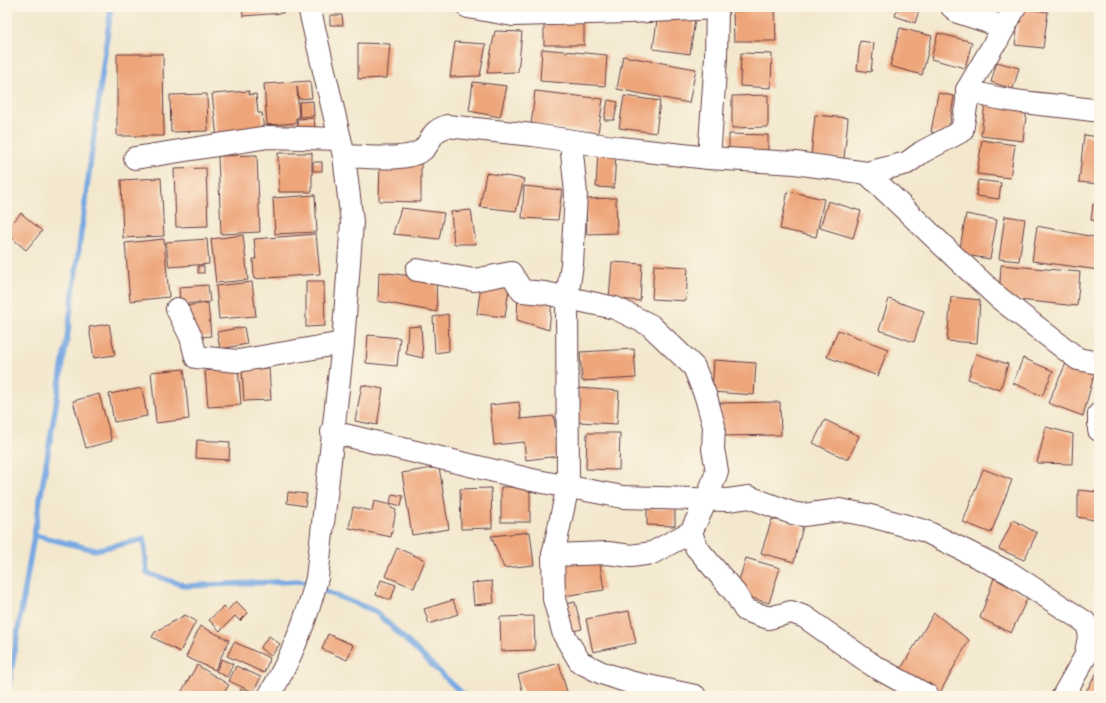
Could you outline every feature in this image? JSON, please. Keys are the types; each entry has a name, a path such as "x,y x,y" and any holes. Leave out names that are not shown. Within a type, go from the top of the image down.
{"street":[{"path":"269,696 284,671 311,602 317,578 343,343 352,222 342,147 309,7"},
{"path":"468,7 512,15 629,12 717,7 716,57 709,158"},
{"path":"952,7 958,12 1004,28"},
{"path":"136,158 268,137 406,156 422,150 436,130 447,126 533,135 571,142 709,158 795,163 867,173 907,164 922,152 962,131 967,90 1015,7"},
{"path":"967,90 989,97 1065,105 1099,111"},
{"path":"571,142 576,194 572,264 567,298 568,486 553,555 554,600 564,635 580,662 602,673 629,682 695,696"},
{"path":"867,173 956,259 999,298 1078,359 1099,364"},
{"path":"417,270 474,280 511,273 522,291 545,293 615,308 650,325 694,366 706,397 714,426 713,449 717,471 707,499 691,532 652,553 631,556 608,553 553,555"},
{"path":"177,309 191,337 196,357 238,361 343,343"},
{"path":"1099,414 1099,430"},
{"path":"332,432 532,480 623,497 728,500 749,497 792,513 803,515 840,510 867,515 925,531 1010,574 1085,622 1090,632 1085,657 1059,695"},
{"path":"691,532 696,547 735,593 745,610 769,618 791,612 805,617 874,666 928,696"}],"building":[{"path":"242,7 283,7 283,13 243,16"},
{"path":"898,7 920,7 915,23 895,16"},
{"path":"1020,8 1048,12 1043,48 1015,45"},
{"path":"775,10 776,41 734,41 733,11"},
{"path":"658,13 695,19 690,54 653,49"},
{"path":"330,15 342,15 343,25 330,25"},
{"path":"544,16 584,16 584,45 544,45"},
{"path":"900,28 932,36 922,75 890,66"},
{"path":"495,31 522,32 518,72 487,73"},
{"path":"938,33 972,42 965,68 931,59"},
{"path":"860,41 874,43 871,72 857,70"},
{"path":"455,42 486,44 480,76 450,77"},
{"path":"358,43 390,44 387,78 358,79"},
{"path":"542,49 607,55 605,86 540,81"},
{"path":"741,53 772,54 771,88 740,86"},
{"path":"117,54 163,54 164,136 117,136"},
{"path":"623,56 696,69 689,103 617,89"},
{"path":"997,62 1019,68 1013,89 991,82"},
{"path":"310,81 312,98 299,99 297,87 299,118 296,118 296,123 267,125 264,84"},
{"path":"473,82 507,86 500,117 469,111"},
{"path":"249,91 249,95 256,94 258,113 262,113 264,132 217,138 212,94"},
{"path":"535,91 603,99 598,133 531,125"},
{"path":"938,93 954,96 948,135 931,132"},
{"path":"207,94 208,131 171,132 170,95"},
{"path":"768,95 768,127 732,128 732,96"},
{"path":"624,96 660,101 656,133 619,128"},
{"path":"608,100 618,102 614,120 604,120"},
{"path":"313,101 314,116 300,117 299,102"},
{"path":"985,103 1027,108 1023,141 981,136"},
{"path":"815,115 848,118 844,159 811,156"},
{"path":"314,118 315,128 298,129 297,119"},
{"path":"1097,118 1099,119 1099,133 1095,132"},
{"path":"729,134 768,135 768,153 729,152"},
{"path":"1084,135 1099,137 1099,184 1079,182"},
{"path":"982,140 1015,145 1010,178 977,174"},
{"path":"598,151 616,152 614,188 596,187"},
{"path":"278,153 312,153 312,192 279,192"},
{"path":"257,155 260,232 221,234 218,156"},
{"path":"380,161 421,162 421,202 379,201"},
{"path":"313,162 322,162 322,171 313,171"},
{"path":"206,168 208,226 176,227 174,169"},
{"path":"486,173 524,179 516,211 480,207"},
{"path":"161,178 164,236 123,238 121,180"},
{"path":"978,180 1001,183 999,199 976,196"},
{"path":"524,186 562,190 558,220 522,218"},
{"path":"788,191 824,199 816,237 780,229"},
{"path":"315,195 317,232 275,234 273,198"},
{"path":"616,198 617,233 587,234 586,199"},
{"path":"828,201 861,211 853,238 820,228"},
{"path":"1093,204 1099,205 1099,221 1091,220"},
{"path":"401,208 444,213 439,239 393,234"},
{"path":"471,210 476,244 454,244 451,212"},
{"path":"21,213 42,231 26,250 7,234 7,229"},
{"path":"966,214 997,220 990,259 959,254"},
{"path":"1005,216 1025,219 1019,261 999,259"},
{"path":"1037,226 1099,238 1099,270 1032,261"},
{"path":"316,234 320,274 254,279 253,259 256,259 254,239"},
{"path":"243,235 248,280 216,283 211,239"},
{"path":"164,239 169,297 130,301 125,243"},
{"path":"207,239 209,264 169,267 166,242"},
{"path":"612,262 642,264 640,301 609,298"},
{"path":"654,265 688,267 686,301 652,299"},
{"path":"1001,265 1080,272 1077,306 999,298"},
{"path":"198,266 204,266 204,273 198,273"},
{"path":"379,272 436,279 437,312 378,301"},
{"path":"511,273 505,317 477,314 481,285"},
{"path":"306,281 324,281 325,326 306,327"},
{"path":"252,282 256,316 219,319 216,286"},
{"path":"208,285 210,302 180,304 179,287"},
{"path":"518,288 553,291 549,330 517,320"},
{"path":"951,297 980,300 977,343 947,341"},
{"path":"889,299 924,311 914,342 879,330"},
{"path":"208,303 211,336 180,339 177,307"},
{"path":"448,314 449,351 435,353 433,317"},
{"path":"109,324 115,355 94,358 89,327"},
{"path":"421,326 423,358 406,354 408,327"},
{"path":"244,327 247,344 220,349 217,332"},
{"path":"838,330 888,349 878,376 827,357"},
{"path":"368,335 400,338 397,366 366,363"},
{"path":"634,349 636,378 582,381 580,352"},
{"path":"976,354 1008,364 1000,390 968,379"},
{"path":"1023,358 1053,371 1042,396 1013,383"},
{"path":"1068,359 1095,371 1083,416 1048,403"},
{"path":"714,360 756,363 754,395 712,392"},
{"path":"238,368 241,405 208,407 205,371"},
{"path":"269,368 271,400 244,401 242,370"},
{"path":"184,369 189,419 156,423 151,372"},
{"path":"362,385 383,389 377,425 355,421"},
{"path":"142,388 147,416 114,422 109,394"},
{"path":"579,388 619,391 617,424 578,422"},
{"path":"99,394 112,441 86,448 73,401"},
{"path":"519,402 521,419 554,416 558,456 526,460 524,442 494,445 490,405"},
{"path":"780,402 781,435 721,436 720,403"},
{"path":"825,420 859,436 848,460 813,443"},
{"path":"1046,427 1073,434 1072,464 1037,463"},
{"path":"587,433 620,433 619,470 586,469"},
{"path":"197,440 230,442 229,460 196,458"},
{"path":"439,467 449,529 412,535 402,473"},
{"path":"983,469 1012,480 991,533 963,522"},
{"path":"501,487 530,487 530,522 501,522"},
{"path":"491,488 492,528 461,529 460,489"},
{"path":"1078,490 1099,492 1099,521 1078,517"},
{"path":"288,492 307,494 305,506 287,503"},
{"path":"392,494 403,496 401,506 390,503"},
{"path":"374,501 391,505 391,508 396,510 391,537 349,528 353,507 372,511"},
{"path":"647,509 675,509 675,526 647,525"},
{"path":"772,519 803,526 794,562 761,553"},
{"path":"1013,520 1037,533 1024,560 999,549"},
{"path":"530,532 534,565 504,568 491,536"},
{"path":"397,548 425,560 414,588 385,576"},
{"path":"599,558 604,590 563,596 559,564"},
{"path":"746,558 780,568 769,603 735,593"},
{"path":"994,578 1028,597 1011,633 980,618"},
{"path":"381,580 396,585 391,600 376,595"},
{"path":"492,581 494,603 474,605 472,583"},
{"path":"453,600 458,614 429,624 424,609"},
{"path":"236,601 248,613 240,621 235,616 220,631 209,620 224,606 228,610"},
{"path":"575,602 582,629 568,632 561,605"},
{"path":"629,611 636,643 593,652 586,619"},
{"path":"934,613 969,640 938,696 899,672"},
{"path":"185,615 196,621 180,652 152,637 155,632"},
{"path":"534,616 535,650 501,651 500,617"},
{"path":"200,626 229,640 215,670 186,657"},
{"path":"328,634 353,645 347,660 322,649"},
{"path":"269,636 280,644 271,656 260,648"},
{"path":"234,642 270,658 264,673 227,656"},
{"path":"222,659 233,664 227,677 216,671"},
{"path":"559,663 567,692 553,696 524,696 518,675"},
{"path":"197,665 229,685 222,696 179,696"},
{"path":"236,666 261,677 253,692 229,681"},
{"path":"1099,669 1099,696 1084,695"},
{"path":"241,689 252,694 252,696 238,695"}],"waterway":[{"path":"7,696 67,339 111,7"},
{"path":"34,535 95,550 144,539 147,573 186,586 301,581 312,585"},
{"path":"319,589 375,611 465,696"}]}
